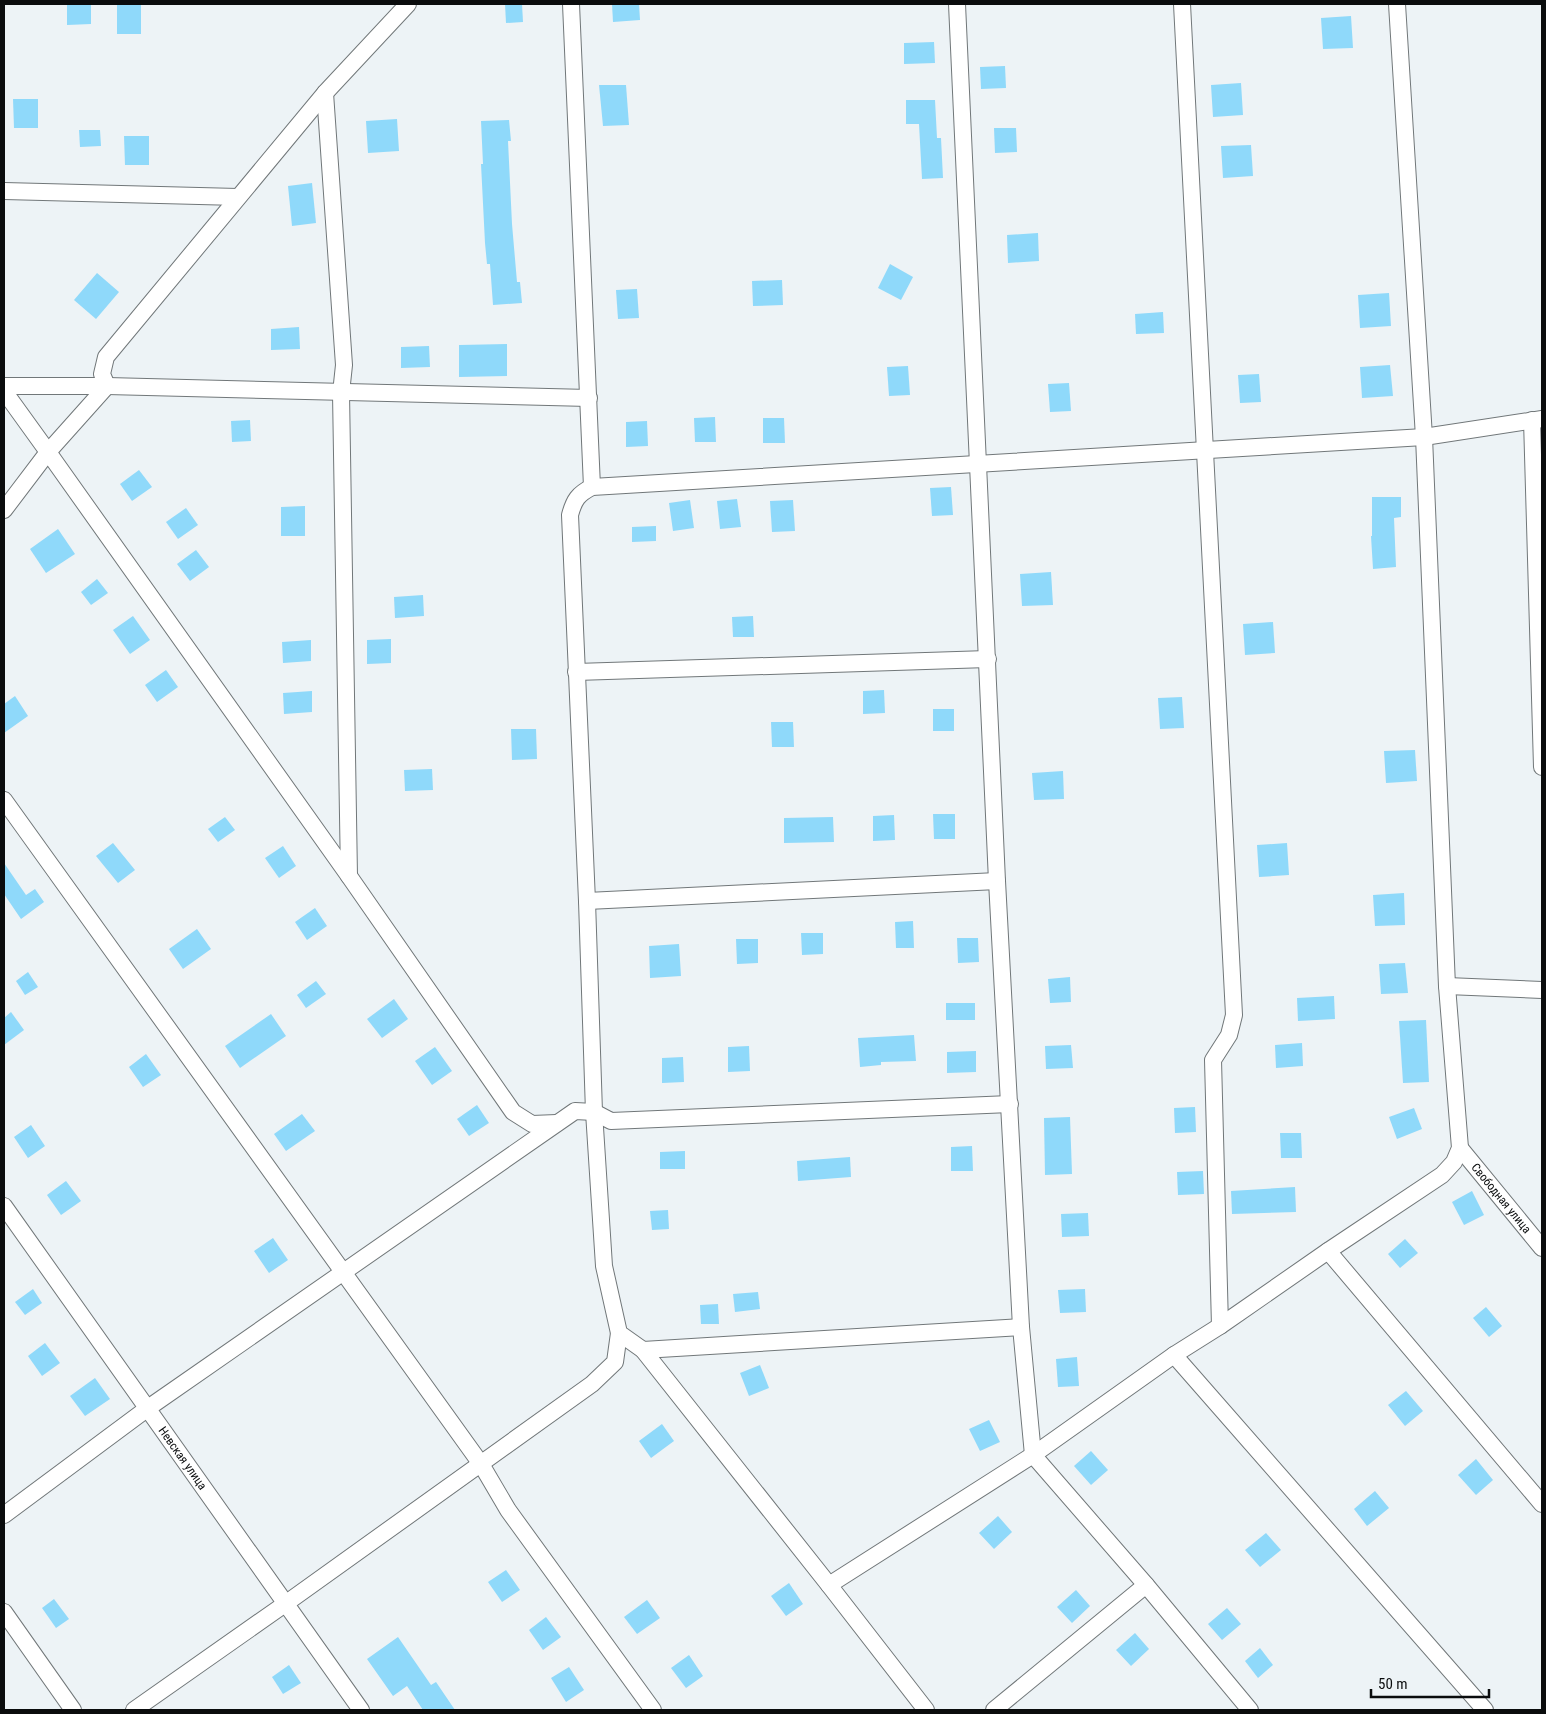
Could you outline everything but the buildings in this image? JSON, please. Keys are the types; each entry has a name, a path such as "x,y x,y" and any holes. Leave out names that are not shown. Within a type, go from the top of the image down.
{"street":[{"path":"107,386 102,374 106,357 325,93 408,4"},
{"path":"571,4 592,487"},
{"path":"956,4 997,881 1021,1327 1033,1455 1146,1584 1250,1710"},
{"path":"1182,4 1234,1014 1229,1035 1213,1060 1220,1326"},
{"path":"829,1585 1033,1455 1174,1354 1220,1326 1328,1251 1442,1176 1454,1162 1460,1148 1447,986 1424,437 1397,4"},
{"path":"325,93 344,365 340,393 350,876"},
{"path":"4,192 238,197"},
{"path":"4,386 107,386 589,398"},
{"path":"4,510 48,452 107,386"},
{"path":"4,391 350,876 512,1112 532,1124 557,1122"},
{"path":"134,1710 592,1384 614,1362 619,1333 604,1266 594,1112 587,901 576,672 570,514 573,502 580,493 592,487 1424,437 1537,420 1542,767"},
{"path":"576,672 988,659"},
{"path":"4,800 481,1464 508,1510 653,1710"},
{"path":"587,901 997,881"},
{"path":"1447,986 1542,990"},
{"path":"4,1515 148,1408 557,1122 576,1111 594,1112 611,1121 1010,1104"},
{"name":"Свободная улица","path":"1460,1148 1542,1248"},
{"name":"Невская улица","path":"4,1206 361,1710"},
{"path":"1328,1251 1542,1504"},
{"path":"643,1350 1021,1327"},
{"path":"619,1333 643,1350 926,1710"},
{"path":"1174,1354 1485,1710"},
{"path":"994,1710 1146,1584"},
{"path":"4,1612 73,1710"}]}
